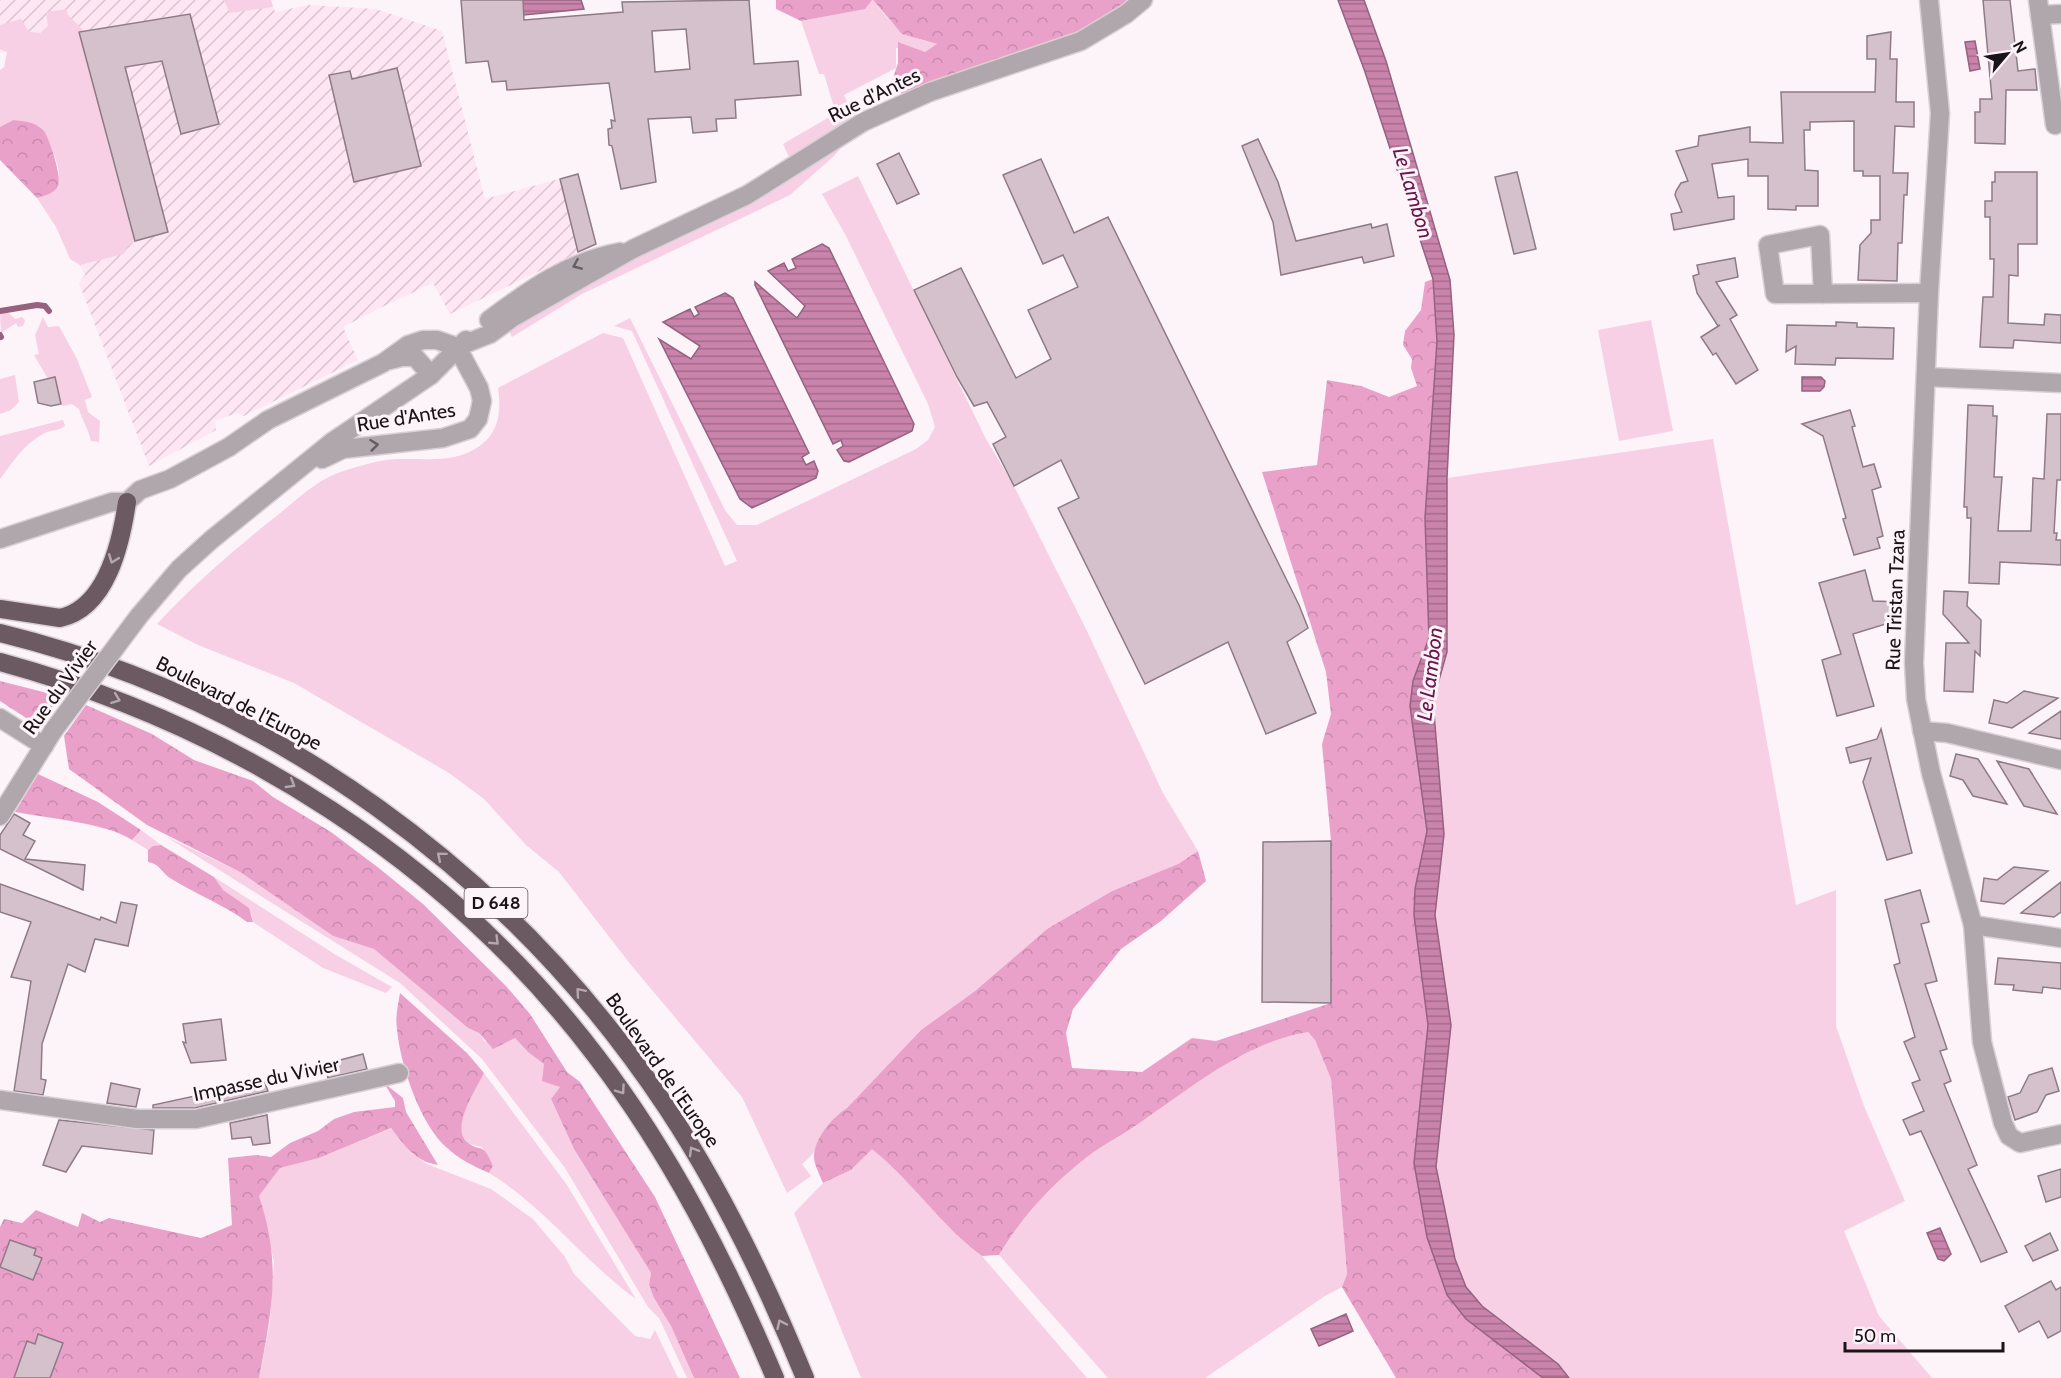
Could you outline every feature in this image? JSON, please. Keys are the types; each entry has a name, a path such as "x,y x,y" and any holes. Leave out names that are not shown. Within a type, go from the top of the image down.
{"highway":[{"path":"0,609 60,618 70,616 87,605 108,572 118,546 127,502"},
{"name":"Boulevard de l'Europe","path":"0,633 60,650 133,675 212,711 291,751 400,823 502,909 592,1006 667,1108 731,1219 805,1378"},
{"name":"D 648","path":"0,662 115,698 195,733 272,772 345,818 472,920 510,956 568,1021 596,1055 645,1125 711,1239 775,1378"}],"street":[{"name":"Rue d'Antes","path":"139,616 166,582 193,556 300,471 332,442 431,375 457,347 531,288 590,260 633,249 747,195 836,137 898,105 930,92 1061,50 1104,28 1143,0"},
{"name":"Rue Tristan Tzara","path":"1929,0 1940,113 1929,294 1914,663 1922,731 1931,773 1973,925 1982,1042 2003,1123 2009,1136 2020,1143 2061,1134"},
{"path":"2055,125 2039,7 2061,14"},
{"path":"1823,294 1929,294"},
{"path":"383,363 408,345 423,340 437,340 457,347"},
{"name":"Rue d'Antes","path":"300,471 344,449 442,438 470,429 478,419 482,401 477,383 457,347"},
{"path":"0,539 112,502 127,502 140,490 170,478 229,447 268,420 383,363 402,357 415,357 431,375"},
{"path":"1926,377 2061,383"},
{"name":"Rue du Vivier","path":"0,816 49,739 139,616"},
{"path":"0,718 49,739"},
{"path":"1922,731 1947,732 2061,760"},
{"path":"1973,925 2061,938"},
{"name":"Impasse du Vivier","path":"0,1100 137,1119 195,1119 399,1073"}],"shaded area":[{"path":"0,0 271,0 275,12 308,5 376,9 442,31 485,199 578,174 596,244 450,314 433,283 378,309 343,327 358,360 244,416 238,413 215,420 216,430 149,466 79,283 85,275 80,265 123,254 80,39 0,53"},
{"path":"224,0 271,0 273,7 230,13"},
{"path":"873,0 900,30 916,38 938,44 925,52 896,48 896,68 844,95 856,120 789,157 783,144 831,116 835,111 824,74 819,74 801,21 827,16"},
{"path":"67,9 67,14 84,31 79,32 135,241 127,247 124,254 80,265 70,259 56,227 37,198 55,186 58,178 56,161 44,131 13,120 0,127 0,70 4,67 7,52 0,49 0,25 21,19 29,32 41,33 48,26 46,12"},
{"path":"838,147 840,149 834,156 790,195 582,294 512,337 509,331 543,309 632,260 759,197"},
{"path":"858,176 986,439 1014,486 1087,631 1163,793 1198,851 1178,864 1112,891 1047,929 975,991 921,1030 838,1115 814,1152 802,1164 811,1176 787,1193 742,1097 631,965 559,872 526,845 484,799 449,773 294,683 198,645 157,624 216,566 318,483 341,472 375,462 402,459 443,459 469,452 481,445 496,426 499,412 498,388 603,333 623,338 725,566 737,561 632,331 614,326 630,318 725,510 737,525 757,525 916,449 928,440 935,427 928,404 845,234 822,194"},
{"path":"8,312 15,319 22,317 25,320 23,326 18,327 16,323 1,333 0,313"},
{"path":"43,317 48,327 59,326 77,359 92,397 85,400 88,412 100,421 99,442 91,441 79,409 72,404 63,406 55,378 48,379 34,355 39,354 35,335"},
{"path":"1651,320 1673,431 1619,441 1598,330"},
{"path":"15,375 19,402 11,410 0,414 0,379"},
{"path":"63,420 65,426 43,434 29,444 0,479 0,436"},
{"path":"1713,439 1796,905 1836,890 1836,1026 1864,1106 1905,1201 1844,1231 1879,1316 1932,1378 1569,1378 1558,1364 1482,1306 1466,1287 1455,1259 1436,1167 1451,1025 1435,915 1444,834 1433,701 1447,652 1447,478"},
{"path":"141,830 161,845 153,846 148,850 132,840"},
{"path":"165,836 240,872 333,936 374,949 468,1028 479,1033 485,1042 515,1038 528,1052 545,1064 560,1087 551,1099 574,1149 651,1273 649,1285 654,1298 671,1326 694,1378 687,1378 659,1318 648,1307 565,1168 482,1059 400,983"},
{"path":"214,877 336,955 392,987 386,993 323,968 253,922 252,915 222,890"},
{"path":"1308,1032 1315,1040 1331,1079 1347,1274 1342,1287 1325,1296 1205,1378 1108,1378 999,1255 1040,1200 1091,1154 1224,1065 1265,1045"},
{"path":"484,1073 567,1185 636,1299 528,1202 489,1173 493,1166 482,1147 468,1143 463,1137 462,1119"},
{"path":"392,1128 412,1154 427,1164 491,1189 533,1219 565,1257 574,1274 635,1336 650,1339 655,1330 678,1378 259,1378 270,1321 274,1262 259,1196 280,1168 319,1158"},
{"path":"872,1148 953,1231 982,1256 1087,1378 861,1378 794,1213 823,1183 851,1170"}],"green space":[{"path":"776,0 872,0 865,9 801,21 776,9"},
{"path":"873,0 1143,0 1126,14 907,100 892,81 898,63 898,42 925,52 937,44 902,34"},
{"path":"13,120 34,124 44,131 55,158 59,181 52,193 37,198 0,160 0,127"},
{"path":"1433,279 1437,341 1425,518 1429,638 1413,681 1410,706 1427,831 1415,889 1428,1025 1414,1163 1466,1319 1543,1378 1396,1378 1342,1287 1347,1274 1331,1079 1315,1040 1308,1032 1286,1037 1244,1054 1091,1154 1040,1200 999,1255 982,1256 967,1244 872,1149 851,1170 823,1183 814,1158 815,1148 821,1134 830,1122 847,1108 921,1030 975,991 1047,929 1112,891 1178,864 1198,851 1206,881 1161,921 1121,949 1073,1009 1066,1033 1072,1068 1142,1072 1192,1038 1216,1041 1331,1003 1331,841 1322,744 1331,714 1326,672 1262,472 1317,465 1327,380 1361,386 1389,397 1417,386 1411,368 1412,359 1403,345 1405,331 1421,310 1425,282"},
{"path":"0,681 59,696 40,727 0,701"},
{"path":"86,705 152,734 194,760 253,781 273,797 331,832 423,904 506,986 530,1014 567,1072 580,1082 655,1197 740,1378 694,1378 671,1326 654,1298 649,1285 651,1273 574,1149 551,1099 560,1087 542,1081 544,1064 515,1038 493,1049 479,1033 468,1028 374,949 333,936 240,872 147,825 69,769 64,736"},
{"path":"38,774 98,802 141,830 132,840 108,829 92,825 15,812"},
{"path":"161,845 214,877 223,890 249,908 253,922 247,922 180,884 167,876 155,864 148,862 148,850 153,846"},
{"path":"400,993 467,1053 484,1073 471,1097 461,1127 467,1142 486,1153 493,1166 489,1173 466,1162 446,1147 428,1124 420,1109 407,1076 399,1043 396,1020"},
{"path":"384,1083 403,1098 406,1112 438,1165 416,1156 391,1128 319,1158 280,1168 259,1196 271,1244 273,1266 271,1308 259,1378 0,1378 0,1227 4,1219 22,1223 36,1210 78,1227 82,1213 100,1222 109,1218 201,1238 232,1225 228,1158 256,1155 271,1157 290,1143 318,1131 334,1119 354,1112 395,1107 395,1101"}],"water":[{"path":"492,0 581,0 584,9 513,16"},
{"name":"Le Lambon","path":"1338,0 1364,0 1386,61 1450,280 1454,335 1447,478 1447,652 1433,701 1444,834 1435,915 1451,1025 1436,1167 1455,1259 1466,1287 1482,1306 1558,1364 1569,1378 1543,1378 1466,1319 1447,1295 1427,1237 1414,1163 1428,1025 1414,915 1415,889 1427,831 1410,706 1413,681 1429,638 1425,518 1437,341 1433,279 1364,69"},
{"path":"1975,41 1980,69 1970,71 1965,42"},
{"path":"822,244 829,248 914,424 912,431 849,462 844,461 837,450 843,446 841,440 833,444 755,285 755,282 797,318 805,306 768,271 784,263 788,271 796,268 792,259"},
{"path":"725,293 733,298 809,453 802,457 806,465 814,461 818,471 816,478 752,508 740,499 659,339 691,359 700,346 663,322 690,309 694,317 699,314 695,307"},
{"path":"1802,377 1821,377 1825,381 1824,387 1820,391 1802,391"},
{"path":"1940,1228 1951,1254 1944,1261 1938,1259 1927,1233"},
{"path":"1346,1314 1353,1331 1319,1346 1311,1329"}],"building":[{"path":"461,0 523,0 524,20 623,12 622,2 749,0 754,64 798,61 801,95 735,100 736,118 716,119 717,131 693,133 691,117 648,119 656,182 621,189 612,146 609,145 608,129 612,128 611,120 615,121 609,83 507,90 506,81 492,82 488,61 466,63","holes":["686,29 690,69 655,72 652,31"]},
{"path":"1983,0 2010,0 2018,71 2035,69 2037,90 2006,90 2005,144 1975,143 1975,112 1980,112 1980,99 1992,99"},
{"path":"190,14 219,124 181,134 162,61 125,67 168,232 135,241 79,32"},
{"path":"1891,32 1890,59 1897,59 1896,102 1914,102 1914,127 1895,126 1893,173 1908,173 1907,195 1904,195 1902,243 1898,243 1897,281 1858,280 1860,245 1871,233 1871,220 1880,220 1880,176 1863,176 1863,171 1854,171 1854,121 1810,122 1810,130 1804,130 1805,170 1818,171 1818,206 1796,206 1796,210 1768,209 1768,176 1748,176 1748,159 1712,164 1718,198 1734,196 1734,219 1674,230 1671,214 1682,212 1675,195 1676,191 1681,183 1688,181 1676,151 1698,146 1699,136 1750,127 1750,142 1783,143 1781,92 1875,92 1876,59 1867,59 1867,36"},
{"path":"397,68 421,166 354,182 329,75 350,71 352,79"},
{"path":"1258,139 1278,182 1296,241 1371,224 1372,228 1387,224 1394,256 1364,263 1362,257 1281,275 1273,222 1242,146"},
{"path":"899,153 919,194 897,204 877,164"},
{"path":"1041,159 1074,233 1108,217 1299,605 1308,628 1287,642 1316,713 1266,734 1228,642 1145,684 1058,508 1079,498 1061,460 1014,486 993,444 1006,437 987,402 974,406 957,377 914,290 961,268 1016,378 1051,359 1028,310 1078,287 1063,255 1043,264 1003,175"},
{"path":"1517,172 1536,249 1514,254 1495,177"},
{"path":"1995,172 2037,172 2037,244 2018,244 2018,276 2009,275 2008,323 2044,325 2045,314 2061,315 2061,343 2014,340 2013,348 1980,347 1983,297 1993,297 1994,259 1990,259 1990,217 1985,217 1985,201 1992,201 1992,182 1995,182"},
{"path":"578,174 596,244 578,252 560,179"},
{"path":"1735,258 1738,277 1716,282 1737,315 1730,319 1758,370 1736,384 1716,353 1713,355 1701,337 1720,325 1718,326 1697,293 1693,276 1699,274 1697,265"},
{"path":"1836,322 1857,323 1857,327 1894,328 1893,359 1836,358 1835,365 1795,364 1796,346 1786,352 1787,325 1836,326"},
{"path":"55,377 61,404 51,406 38,403 34,382"},
{"path":"1968,405 1993,406 1993,416 1997,416 1994,477 2002,477 1998,531 2031,531 2033,478 2044,479 2047,414 2061,414 2061,480 2057,480 2054,533 2057,533 2056,540 2061,540 2061,565 2000,562 1999,584 1969,583 1971,518 1967,518 1967,507 1964,507"},
{"path":"1850,410 1855,426 1852,427 1863,467 1874,464 1881,487 1872,490 1883,536 1877,538 1880,548 1854,555 1823,436 1802,424"},
{"path":"1865,570 1873,601 1903,602 1902,619 1853,634 1874,706 1837,716 1822,660 1841,654 1819,583"},
{"path":"1944,591 1968,592 1967,606 1981,620 1980,656 1975,651 1973,692 1944,691 1946,643 1969,643 1943,614"},
{"path":"2024,691 2058,698 2012,728 1989,723 1994,700 2007,703"},
{"path":"2061,711 2061,739 2029,733"},
{"path":"1881,729 1912,853 1887,860 1863,782 1871,758 1850,763 1846,748 1877,739"},
{"path":"1956,754 1978,759 2007,804 1973,796 1963,780 1950,776"},
{"path":"1997,761 2029,769 2057,814 2024,806"},
{"path":"14,814 30,823 23,835 35,841 25,859 85,865 83,890 0,849 0,835"},
{"path":"1331,841 1331,1003 1262,1002 1263,842"},
{"path":"2014,867 2048,871 2004,904 1981,901 1984,878 1997,880"},
{"path":"2061,882 2061,912 2054,917 2021,913"},
{"path":"0,884 100,920 101,917 116,923 121,902 137,905 128,946 95,939 85,972 68,964 42,1044 41,1079 46,1080 43,1095 14,1091 31,981 11,977 31,922 0,912"},
{"path":"1920,890 1929,922 1921,924 1937,981 1925,984 1947,1049 1940,1051 1951,1081 1944,1084 1977,1165 1968,1169 2007,1252 1981,1262 1921,1131 1910,1135 1903,1120 1924,1111 1912,1083 1920,1080 1904,1042 1915,1037 1894,965 1900,963 1885,900"},
{"path":"1998,958 2061,963 2061,989 2043,987 2042,993 2013,990 2014,985 1995,984"},
{"path":"221,1019 226,1060 191,1063 183,1042 186,1043 183,1024"},
{"path":"363,1054 367,1069 328,1078 325,1064"},
{"path":"2052,1068 2059,1091 2046,1095 2037,1112 2015,1120 2008,1097 2020,1093 2029,1075"},
{"path":"264,1081 268,1091 195,1108 153,1108 153,1105"},
{"path":"111,1083 140,1089 136,1107 107,1103"},
{"path":"267,1115 270,1143 253,1145 251,1137 232,1139 230,1123"},
{"path":"59,1120 154,1130 152,1154 82,1146 66,1172 43,1165"},
{"path":"2061,1169 2061,1197 2046,1202 2038,1176"},
{"path":"2050,1233 2058,1250 2033,1261 2025,1246"},
{"path":"10,1240 36,1249 34,1255 42,1258 33,1280 0,1267"},
{"path":"2051,1281 2056,1290 2061,1287 2061,1331 2048,1338 2039,1321 2019,1332 2005,1306"},
{"path":"38,1334 63,1343 50,1378 14,1378 27,1341 35,1344"}],"waterway":[{"path":"0,311 37,305 45,306 49,311"}]}
